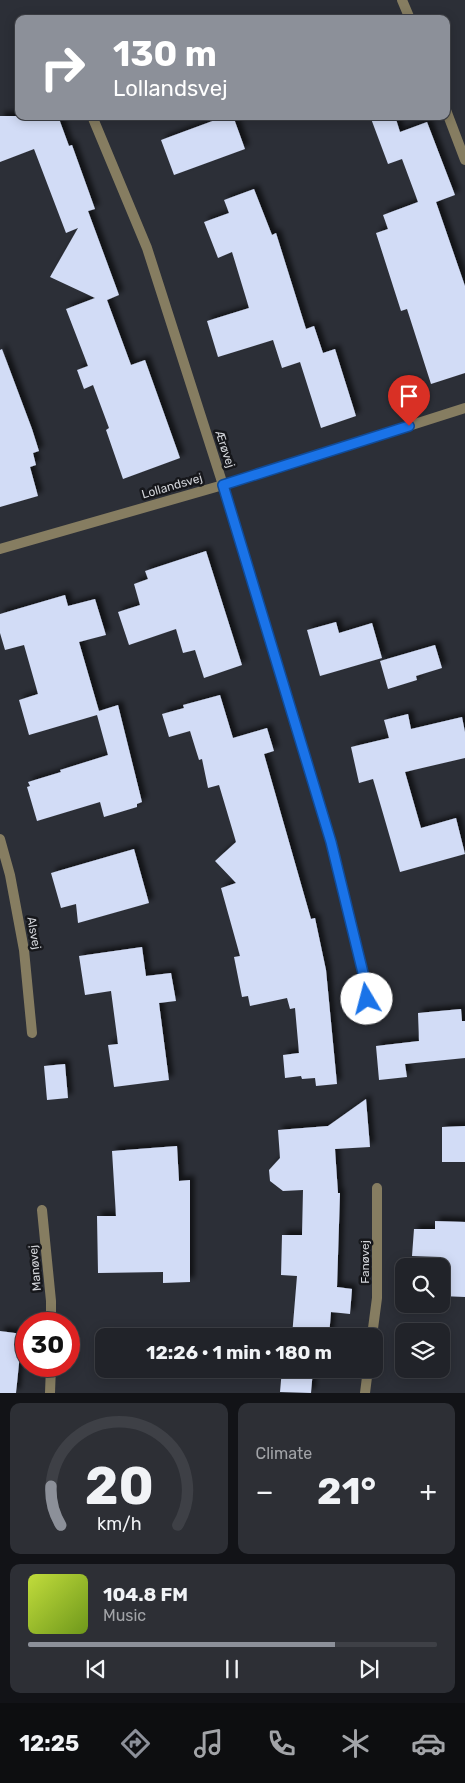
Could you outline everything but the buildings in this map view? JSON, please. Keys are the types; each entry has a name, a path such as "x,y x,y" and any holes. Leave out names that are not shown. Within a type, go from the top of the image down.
{"street":[{"path":"402,0 408,15"},
{"name":"Ærøvej","path":"94,120 147,248 223,485 331,842 364,977 367,999"},
{"path":"450,120 465,160"},
{"name":"Lollandsvej","path":"0,549 223,485 465,408"},
{"name":"Alsvej","path":"0,839 10,875 24,950 32,1033"},
{"name":"Fanøvej","path":"373,1328 377,1298 378,1188"},
{"name":"Manøvej","path":"42,1210 51,1312"},
{"path":"50,1393 51,1377"},
{"path":"364,1393 366,1378"}],"route":[{"path":"367,999 364,977 331,842 223,485 409,426"}]}
